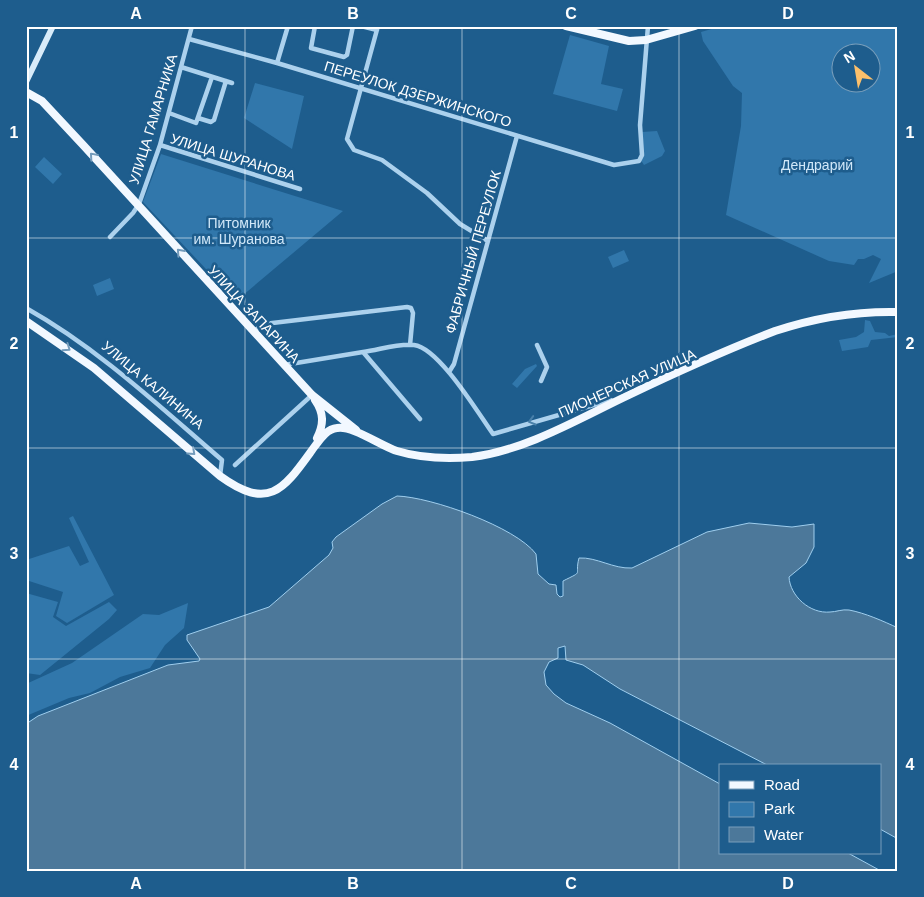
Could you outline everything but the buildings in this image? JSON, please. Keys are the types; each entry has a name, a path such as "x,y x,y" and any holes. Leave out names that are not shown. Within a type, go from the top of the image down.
{"main road":[{"path":"26,82 53,26"},
{"path":"566,26 624,40 646,40 695,26"},
{"name":"УЛИЦА ЗАПАРИНА","path":"26,92 42,102 312,395 368,438"},
{"name":"ПИОНЕРСКАЯ УЛИЦА","path":"368,438 395,451 413,455 433,458 472,457 516,445 586,416 748,341 800,323 848,315 898,312"},
{"name":"УЛИЦА КАЛИНИНА","path":"26,321 94,368 220,476 240,489 258,495 267,494 290,481 308,456"},
{"path":"308,456 322,427 323,419 312,395"},
{"path":"308,456 324,434 331,429 339,427 368,438"}],"street":[{"name":"УЛИЦА ГАМАРНИКА","path":"110,237 133,214 137,205 160,145 192,26"},
{"path":"277,63 288,26"},
{"path":"315,26 311,48 344,56 347,55 353,26"},
{"path":"361,26 377,28 359,88 347,139 350,145 354,150 382,160 427,193 460,224 488,241"},
{"path":"646,40 648,26"},
{"name":"ПЕРЕУЛОК ДЗЕРЖИНСКОГО","path":"189,39 277,63 614,165 639,161 642,155 640,125 646,40"},
{"path":"181,67 232,84"},
{"path":"169,113 196,123 212,77"},
{"path":"198,118 211,122 214,120 226,82"},
{"name":"ФАБРИЧНЫЙ ПЕРЕУЛОК","path":"449,372 454,364 516,136"},
{"name":"УЛИЦА ШУРАНОВА","path":"160,145 300,190"},
{"path":"254,331 264,324 407,307 414,313 410,345"},
{"name":"УЛИЦА КАЛИНИНА","path":"26,308 106,360 222,460 220,476"},
{"path":"537,344 547,367 541,381"},
{"path":"284,365 410,345 419,346 449,372 493,434 629,395"},
{"path":"363,352 420,419"},
{"path":"235,465 312,395"}],"green space":[{"name":"Дендрарий","path":"722,26 898,26 898,271 869,283 881,259 873,255 864,259 858,259 854,265 829,261 726,215 741,126 742,93 733,86 703,41 701,32"},
{"path":"570,35 609,46 601,84 623,89 617,111 553,94"},
{"path":"255,83 304,96 292,149 244,118"},
{"path":"657,131 665,151 662,156 644,165 640,159 642,132"},
{"name":"Питомник им. Шуранова","path":"161,154 343,211 236,301 143,202"},
{"path":"44,157 62,174 53,184 35,167"},
{"path":"624,250 629,261 613,268 608,257"},
{"path":"110,278 114,289 97,296 93,285"},
{"path":"865,320 870,321 875,332 885,333 889,336 898,334 898,337 871,340 868,347 842,351 839,340 856,337 864,332"},
{"path":"536,364 537,366 517,388 512,384 525,369"},
{"path":"73,516 114,595 67,623 56,616 63,592 26,580 26,560 69,546 80,566 89,562 69,518"},
{"path":"26,593 58,602 53,617 66,626 109,602 117,610 109,619 40,675 26,673"},
{"path":"188,603 184,628 165,645 150,668 120,677 90,693 69,698 26,716 26,684 72,663 143,614 159,615"}],"water":[{"path":"397,496 412,498 451,508 492,524 526,544 536,554 538,574 549,584 556,585 557,594 560,597 563,596 563,581 577,573 579,558 592,559 618,567 632,568 707,532 749,523 792,527 814,524 814,547 806,563 789,577 790,584 797,597 815,610 830,612 849,610 868,615 898,628 898,839 882,830 882,764 765,764 620,689 583,665 566,660 565,646 558,648 558,658 549,662 544,672 546,685 566,703 610,723 719,783 719,854 850,854 881,871 26,871 26,724 38,716 168,665 199,661 200,659 187,640 187,635 269,607 329,555 333,548 332,542 336,537 382,504"}]}
